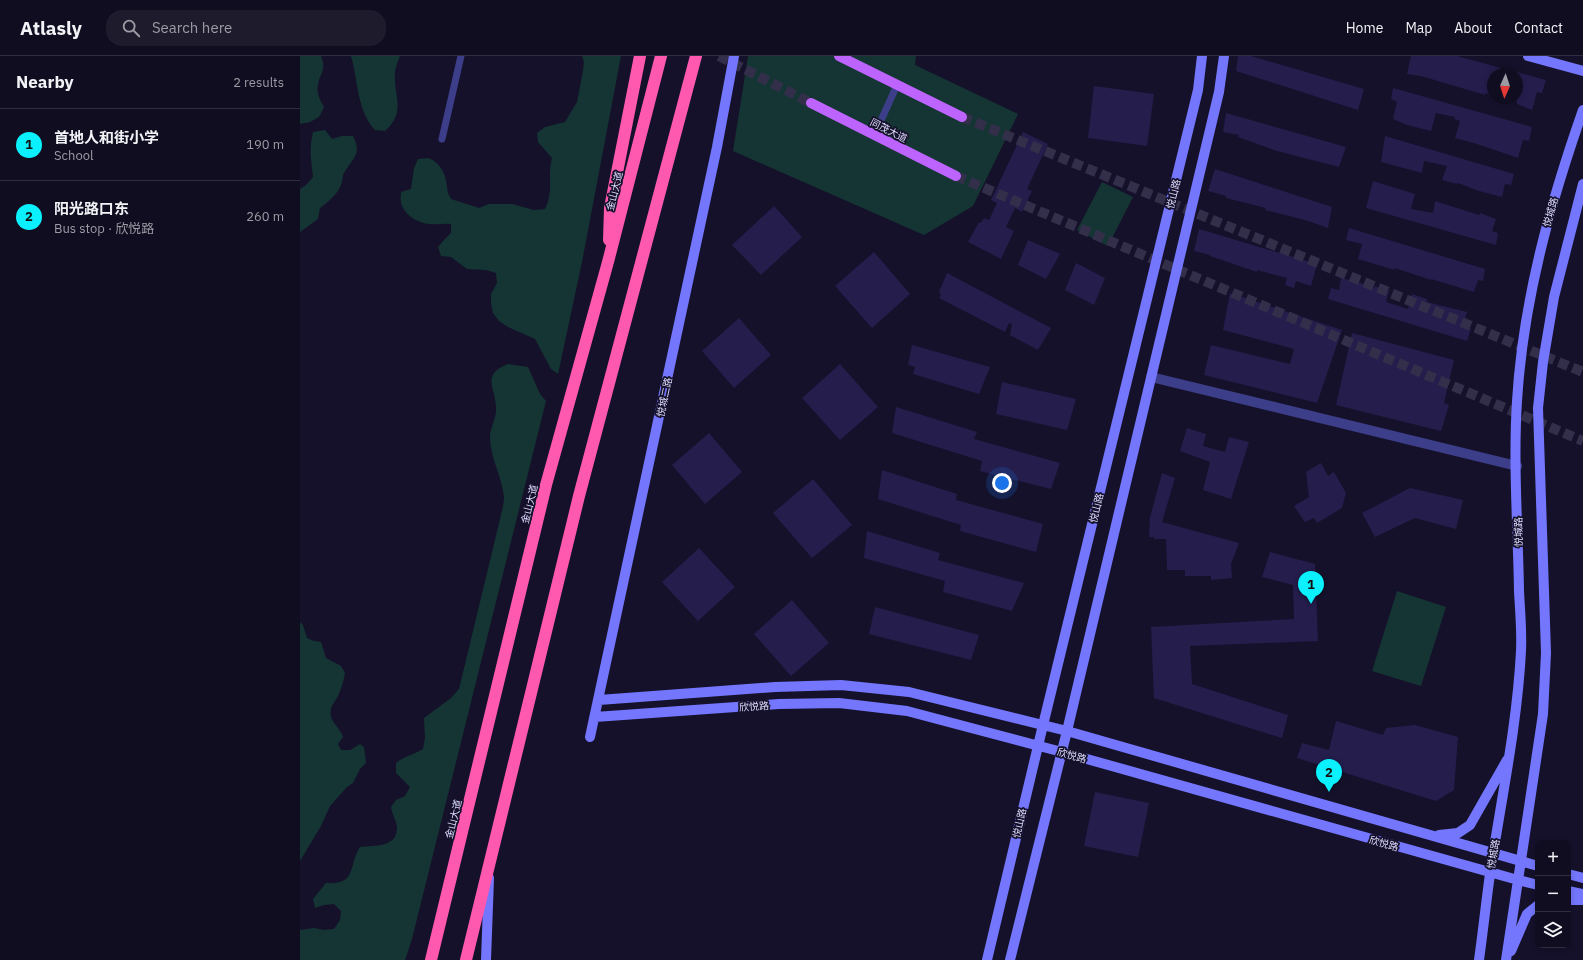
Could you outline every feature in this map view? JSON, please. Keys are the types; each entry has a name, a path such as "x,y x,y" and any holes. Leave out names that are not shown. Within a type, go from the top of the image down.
{"highway":[{"path":"608,262 610,208 640,56"},
{"name":"金山大道","path":"430,960 546,485 608,262 661,56"},
{"path":"466,960 579,496 696,56"}],"main road":[{"name":"悦城二路","path":"590,737 717,147 734,56"},
{"path":"839,56 962,117"},
{"name":"悦山路","path":"987,960 1198,90 1202,56"},
{"path":"1010,960 1062,752 1219,92 1224,56"},
{"path":"1528,56 1583,71"},
{"name":"同茂大道","path":"811,103 956,176"},
{"name":"悦城路","path":"1479,960 1490,872 1510,755 1516,710 1521,649 1516,466 1517,402 1521,354 1531,292 1544,235 1562,169 1583,110"},
{"path":"1506,960 1543,714 1546,653 1538,408 1543,362 1554,297 1583,184"},
{"name":"欣悦路","path":"599,700 775,687 841,685 909,692 1067,731 1535,865"},
{"name":"欣悦路","path":"595,716 779,704 839,704 907,711 1038,745 1535,884"},
{"path":"1436,836 1458,833 1470,825 1510,755"},
{"path":"486,960 490,858"},
{"path":"1571,875 1583,878"},
{"path":"1571,892 1583,894"},
{"path":"1571,900 1583,900"},
{"path":"1506,960 1527,914 1535,907"}],"street":[{"path":"1151,378 1516,466"}],"lane":[{"path":"442,139 461,56"},
{"path":"874,136 897,85"}],"green space":[{"path":"300,56 321,56 323,61 323,69 319,80 318,94 324,107 319,117 310,122 300,124"},
{"path":"351,56 400,56 395,71 398,103 396,117 385,131 375,130 365,114 361,105"},
{"path":"582,56 621,56 582,262 558,374 551,369 535,339 508,327 499,321 493,313 491,294 497,283 496,273 486,270 467,269 451,257 441,256 438,247 451,233 451,224 429,224 420,222 411,217 402,206 401,192 411,189 414,168 418,159 428,158 434,161 442,170 451,199 479,208 489,204 512,204 534,210 545,209 550,190 552,158 538,142 537,133 545,127 565,122 577,102 584,62"},
{"path":"748,56 916,56 915,65 1018,114 973,206 924,235 733,151"},
{"path":"325,130 332,139 342,136 353,136 356,142 357,151 354,159 343,174 342,183 335,195 320,208 318,219 300,232 300,189 313,177 311,149 313,132"},
{"path":"1102,182 1133,197 1108,246 1077,230"},
{"path":"508,364 528,367 540,394 546,401 412,939 405,960 300,960 300,930 314,928 324,930 334,929 340,920 341,911 334,904 315,908 313,899 326,883 336,883 343,881 348,877 360,847 384,844 393,839 397,828 391,807 396,800 405,796 410,787 396,773 396,763 423,749 425,738 424,718 451,698 459,689 503,504 503,489 492,452 490,437 496,411 492,377 495,372"},
{"path":"1397,591 1446,607 1421,686 1372,671"},
{"path":"300,622 303,625 307,638 321,642 326,658 341,666 345,673 338,696 331,708 331,716 343,737 338,744 341,750 350,750 360,744 364,747 366,763 360,769 353,783 347,787 330,806 321,826 300,861"}],"building":[{"path":"1238,56 1251,56 1364,89 1358,110 1236,71"},
{"path":"1411,56 1457,56 1501,68 1487,68 1487,94 1485,93 1485,95 1421,76 1407,74"},
{"path":"1523,74 1546,80 1542,93 1537,92 1532,110 1517,104 1523,104"},
{"path":"1094,86 1154,94 1147,146 1088,138"},
{"path":"1393,88 1532,127 1529,141 1523,140 1518,158 1455,138 1460,121 1454,119 1455,117 1436,113 1431,131 1407,125 1393,119 1397,102 1391,99"},
{"path":"1226,113 1346,147 1339,167 1277,151 1238,137 1239,135 1223,132"},
{"path":"1023,132 1048,144 1027,189 1032,191 1022,212 1015,208 1006,227 1014,231 1001,259 968,242 979,222 981,223 984,218 989,220 997,203 991,200"},
{"path":"1385,136 1514,174 1511,185 1505,184 1502,197 1479,191 1458,183 1442,180 1447,166 1424,161 1422,173 1381,162"},
{"path":"1215,169 1332,207 1328,228 1305,220 1265,210 1266,208 1226,198 1226,196 1208,191"},
{"path":"1373,181 1415,194 1411,209 1433,213 1435,201 1479,215 1480,213 1496,219 1492,231 1498,233 1496,245 1366,208"},
{"path":"774,206 802,237 761,275 732,245"},
{"path":"1349,228 1485,269 1483,281 1478,280 1474,292 1395,268 1395,270 1358,259 1362,244 1346,240"},
{"path":"1199,229 1317,264 1311,286 1296,281 1294,288 1285,285 1287,278 1257,270 1257,272 1210,255 1194,251"},
{"path":"1028,240 1060,254 1046,279 1018,265"},
{"path":"874,252 910,294 872,328 835,286"},
{"path":"1076,263 1105,278 1094,305 1065,290"},
{"path":"947,273 1051,328 1038,350 1010,335 1012,324 1009,323 1005,332 939,298 941,295 939,292"},
{"path":"1341,278 1353,280 1374,288 1374,286 1389,291 1386,302 1408,309 1412,294 1427,299 1427,302 1467,312 1463,326 1471,328 1467,341 1328,299 1331,288 1339,290"},
{"path":"1230,293 1342,330 1317,403 1204,375 1211,345 1290,364 1294,349 1223,330"},
{"path":"739,318 771,355 734,388 702,351"},
{"path":"1352,333 1454,360 1444,403 1449,405 1441,431 1336,405"},
{"path":"912,345 990,367 979,394 913,374 915,367 908,365"},
{"path":"840,364 878,407 840,440 802,398"},
{"path":"1002,382 1076,399 1067,430 996,414"},
{"path":"896,407 977,432 974,439 1060,463 1051,489 980,471 982,461 892,433"},
{"path":"1187,428 1206,434 1203,446 1225,452 1229,437 1249,442 1231,499 1203,490 1210,462 1180,451"},
{"path":"709,433 742,472 705,504 672,465"},
{"path":"1321,463 1328,476 1334,472 1346,493 1342,508 1317,523 1314,518 1305,522 1294,506 1309,497 1306,472"},
{"path":"882,470 957,494 956,500 1043,524 1036,552 960,531 961,525 878,499"},
{"path":"1162,473 1175,478 1162,522 1239,543 1231,564 1232,578 1211,580 1211,576 1185,576 1185,570 1167,570 1166,539 1154,539 1154,537 1149,537 1149,521"},
{"path":"813,479 852,525 812,558 773,513"},
{"path":"1410,488 1463,500 1456,529 1415,518 1375,537 1362,513"},
{"path":"867,531 940,553 938,560 1024,583 1012,611 943,592 945,581 864,558"},
{"path":"699,548 735,587 698,621 662,582"},
{"path":"1270,552 1315,564 1318,641 1190,646 1192,684 1288,715 1282,738 1154,698 1151,627 1294,619 1293,585 1262,577"},
{"path":"792,600 829,643 791,676 754,634"},
{"path":"875,607 979,635 971,660 869,634"},
{"path":"1336,721 1383,735 1386,728 1415,725 1458,737 1454,790 1436,801 1297,758 1302,743 1329,750"},
{"path":"1095,792 1149,803 1138,857 1084,846"}],"tunnel":[{"path":"719,56 811,103"},
{"path":"962,117 1583,372"},
{"path":"956,176 1583,441"}],"place":[{"name":"首地人和街小学","path":"1311,604"},
{"name":"阳光路口东","path":"1329,792"}]}
